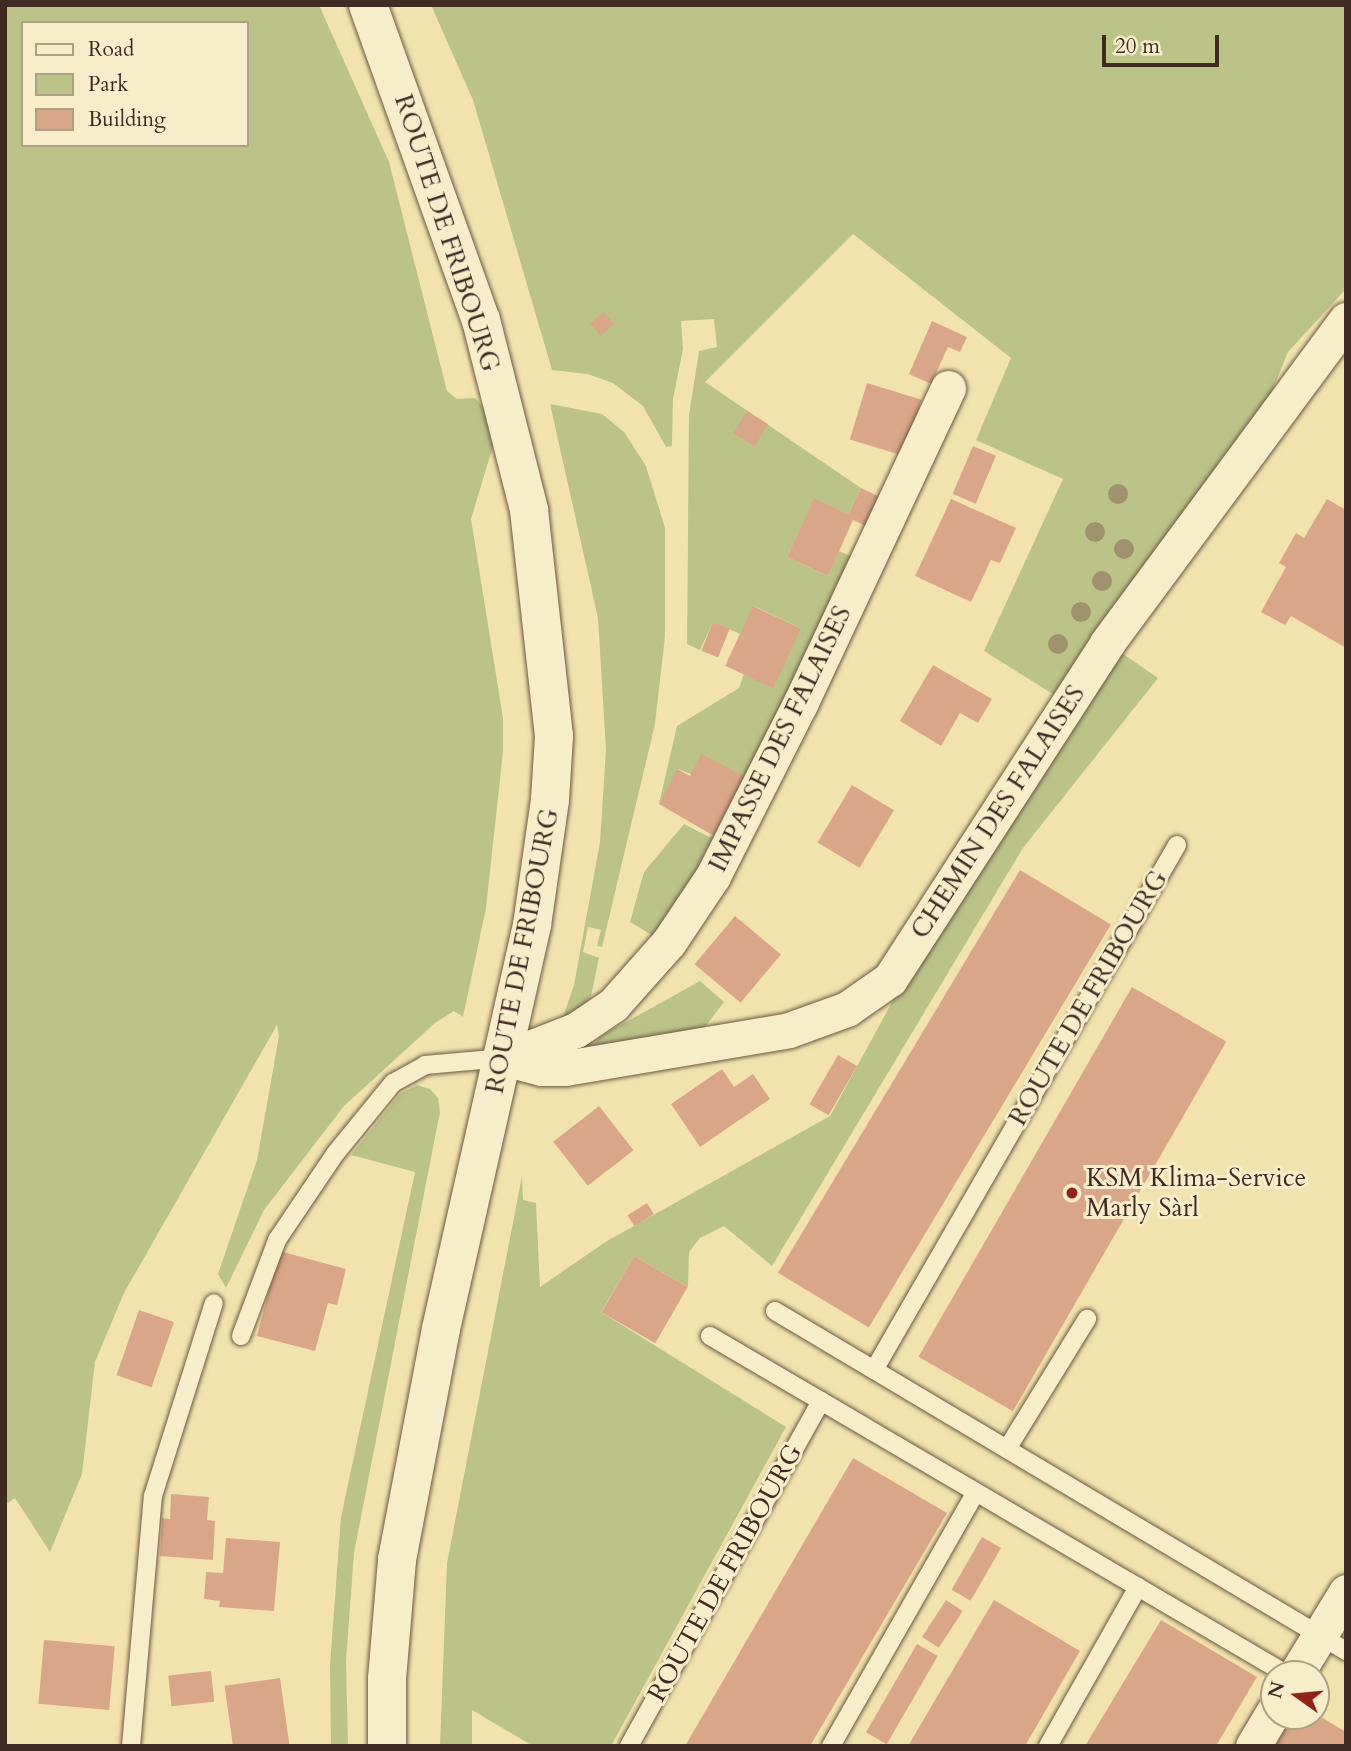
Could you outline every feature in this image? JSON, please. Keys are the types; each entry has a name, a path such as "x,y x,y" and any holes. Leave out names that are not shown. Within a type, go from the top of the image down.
{"main road":[{"name":"ROUTE DE FRIBOURG","path":"368,5 481,320 529,510 554,736 533,925 441,1329 397,1560 387,1678 387,1746"}],"street":[{"name":"CHEMIN DES FALAISES","path":"504,1058 542,1068 565,1068 789,1030 847,1009 890,979 1107,643 1346,320"},
{"name":"IMPASSE DES FALAISES","path":"504,1058 576,1030 613,1005 669,942 713,876 800,704 948,388"},
{"path":"1313,1660 1333,1643 1346,1592"},
{"path":"1253,1746 1263,1730"}],"lane":[{"name":"ROUTE DE FRIBOURG","path":"874,1370 1177,845"},
{"path":"241,1336 278,1240 335,1154 393,1083 425,1065 504,1058"},
{"path":"131,1746 153,1496 214,1303"},
{"path":"775,1311 1333,1643"},
{"path":"1007,1449 1087,1319"},
{"path":"710,1336 1262,1660"},
{"name":"ROUTE DE FRIBOURG","path":"629,1746 821,1401"},
{"path":"831,1746 976,1492"},
{"path":"1048,1746 1138,1587"}],"green space":[{"path":"5,5 319,5 389,162 447,391 457,399 475,398 499,426 471,519 503,718 503,752 486,908 463,1017 454,1011 435,1023 344,1106 264,1210 226,1288 218,1274 257,1160 279,1036 277,1025 124,1293 95,1362 82,1474 50,1552 15,1498 5,1505"},
{"path":"431,5 1346,5 1346,289 1288,352 1259,422 1059,698 984,651 1063,479 976,440 1011,358 853,234 705,382 861,488 848,514 814,499 787,557 828,576 839,551 857,559 741,794 678,769 659,804 677,726 739,688 744,674 773,687 800,628 754,606 740,634 713,622 700,650 687,644 689,415 699,351 717,347 714,319 681,321 683,349 673,399 672,446 666,447 643,406 613,383 587,374 552,370 473,100"},
{"path":"550,404 602,414 624,432 646,466 665,528 665,636 655,724 602,947 597,946 601,930 588,927 583,952 599,958 591,996 581,1013 562,1020 574,985 600,842 606,750 598,618"},
{"path":"1116,649 1158,678 1023,848 772,1266 724,1226 700,1238 689,1252 688,1287 634,1256 601,1312 786,1427 611,1746 533,1746 472,1710 472,1746 440,1746 447,1563 522,1176 523,1200 536,1203 540,1287 607,1241 830,1116 897,993"},
{"path":"684,824 709,837 721,834 657,938 630,922 644,872"},
{"path":"700,981 724,1002 702,1031 587,1053 601,1036"},
{"path":"417,1085 430,1089 438,1098 440,1112 354,1553 346,1661 348,1746 331,1746 330,1665 341,1517 415,1172 351,1155 400,1094"}],"building":[{"path":"604,312 614,324 600,336 590,324"},
{"path":"932,321 967,337 960,352 948,347 931,384 909,374"},
{"path":"867,383 922,400 904,456 850,439"},
{"path":"747,411 768,424 754,446 733,433"},
{"path":"973,446 996,456 976,504 953,494"},
{"path":"861,488 882,498 868,527 853,520 828,576 787,557 814,498 848,514"},
{"path":"951,499 1016,528 1000,563 991,560 971,602 915,576"},
{"path":"1327,499 1346,510 1346,648 1291,616 1285,625 1261,612 1286,567 1279,563 1296,533 1304,538"},
{"path":"753,606 801,628 773,688 725,666"},
{"path":"713,622 730,629 718,657 701,651"},
{"path":"933,665 992,699 978,723 960,713 941,746 900,721"},
{"path":"701,754 744,776 714,836 659,804 677,769 690,776"},
{"path":"852,785 894,810 859,868 817,842"},
{"path":"1020,870 1111,925 869,1327 778,1273"},
{"path":"735,916 781,955 740,1003 695,964"},
{"path":"1132,987 1226,1042 1013,1411 918,1357"},
{"path":"838,1055 857,1066 829,1115 810,1104"},
{"path":"722,1069 734,1087 753,1074 770,1099 700,1147 671,1104"},
{"path":"599,1106 633,1150 588,1186 553,1142"},
{"path":"647,1203 654,1214 634,1226 627,1215"},
{"path":"279,1251 346,1269 337,1305 328,1303 315,1351 257,1336"},
{"path":"634,1256 688,1287 655,1343 602,1312"},
{"path":"139,1310 174,1322 152,1387 117,1375"},
{"path":"853,1458 947,1513 810,1746 685,1746"},
{"path":"171,1494 209,1497 207,1520 215,1521 213,1560 160,1556 162,1518 170,1519"},
{"path":"982,1537 1001,1548 971,1601 952,1590"},
{"path":"226,1538 280,1542 274,1611 219,1607 220,1601 204,1599 206,1572 223,1573"},
{"path":"946,1600 963,1611 939,1648 922,1637"},
{"path":"994,1600 1080,1651 1025,1746 908,1746"},
{"path":"1161,1620 1257,1677 1216,1746 1085,1746"},
{"path":"44,1640 115,1646 109,1710 38,1704"},
{"path":"917,1644 938,1656 887,1744 866,1732"},
{"path":"211,1671 214,1702 171,1706 168,1675"},
{"path":"280,1678 290,1746 233,1746 225,1686"},
{"path":"1330,1722 1346,1732 1346,1746 1271,1746 1281,1730 1330,1730"}],"place":[{"name":"KSM Klima-Service Marly Sàrl","path":"1072,1193"}]}
